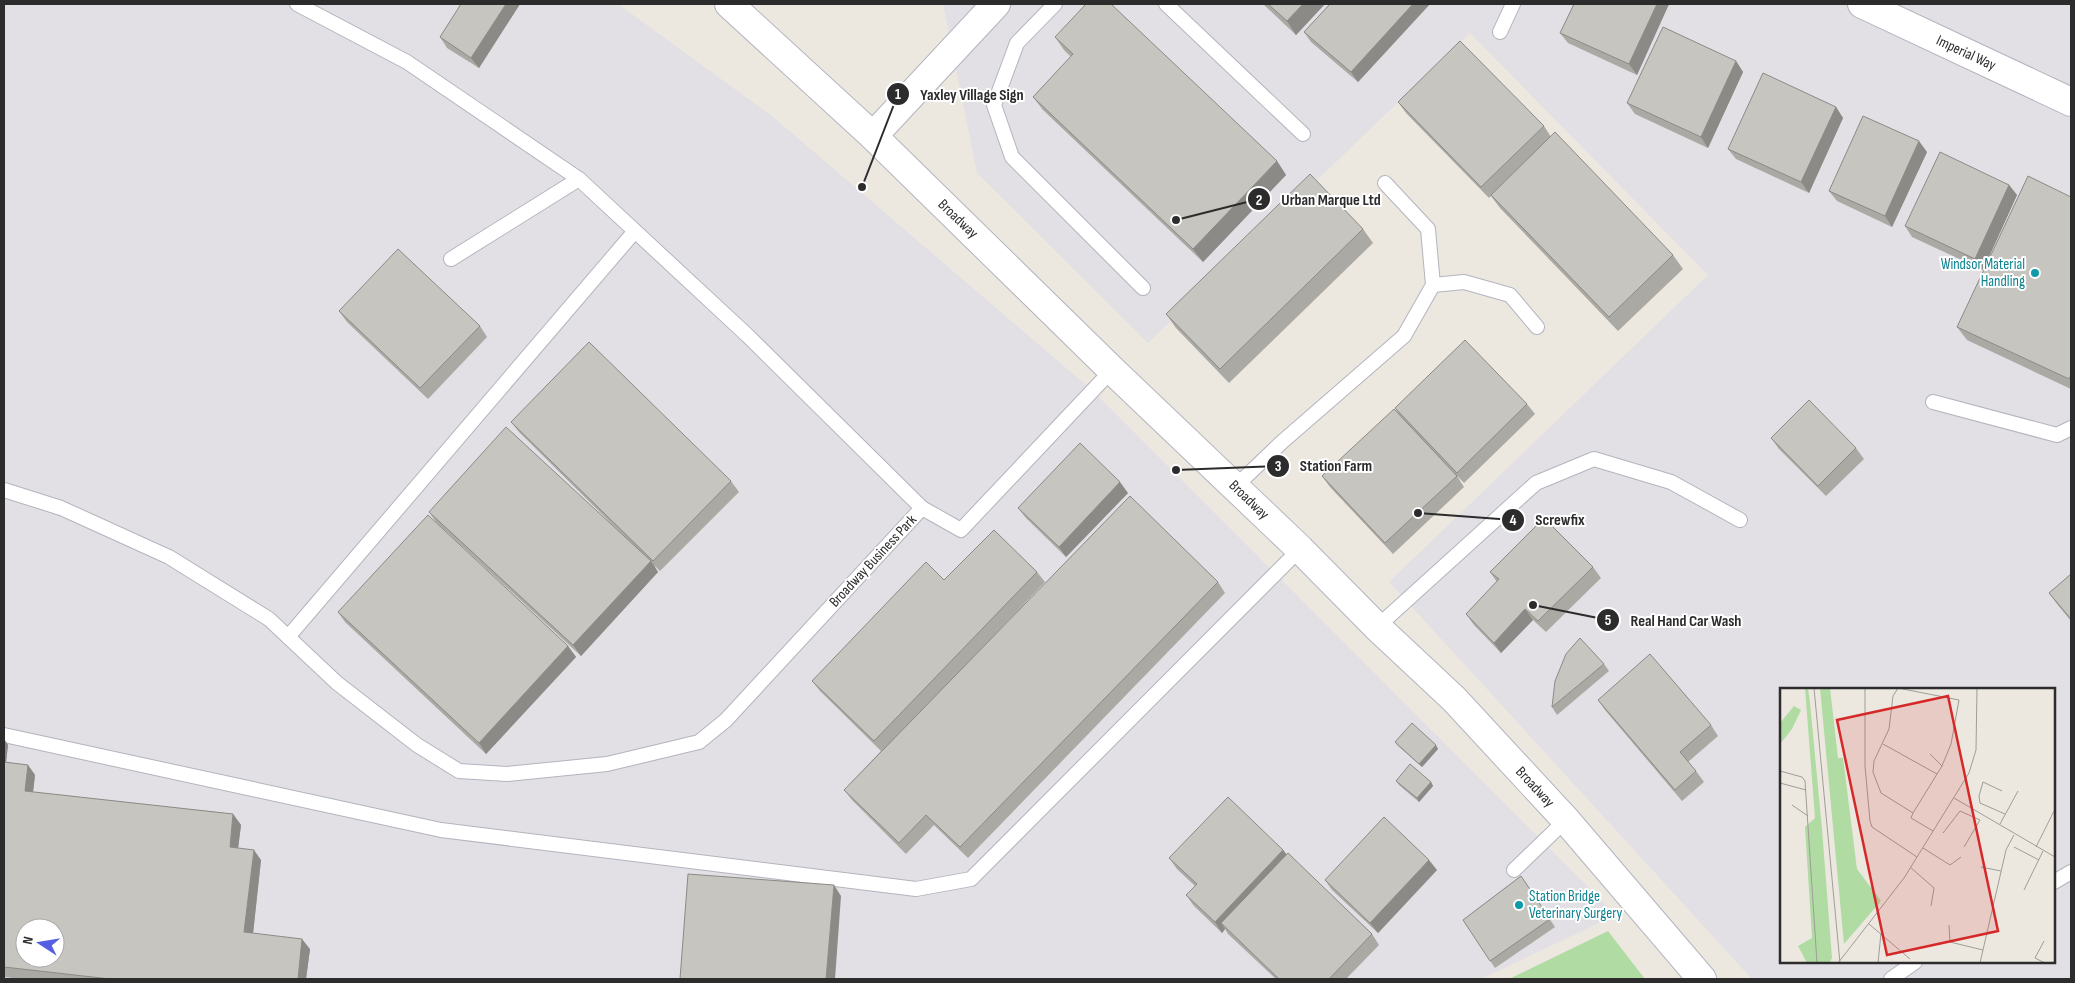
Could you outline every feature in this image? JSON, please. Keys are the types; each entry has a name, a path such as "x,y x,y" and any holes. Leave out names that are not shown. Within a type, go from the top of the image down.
{"main road":[{"name":"Broadway","path":"729,4 873,136 1112,370 1300,549 1376,627 1454,699 1566,820 1702,979"},
{"path":"873,136 996,4"},
{"name":"Imperial Way","path":"1862,4 2071,102"}],"lane":[{"path":"296,4 407,62 579,179 748,336 922,508"},
{"path":"1055,4 1017,43 994,104 1012,157 1144,288"},
{"path":"1166,4 1303,134"},
{"path":"1500,32 1514,4"},
{"path":"451,259 579,179"},
{"path":"1235,487 1282,442 1404,336 1433,285 1428,230 1385,183"},
{"path":"288,637 635,231"},
{"path":"1433,285 1464,282 1510,296 1537,327"},
{"name":"Broadway Business Park","path":"4,490 61,508 169,557 269,619 336,683 417,744 459,771 507,774 607,764 700,742 726,720 922,508 960,530 1112,370"},
{"path":"1933,402 2057,435 2071,428"},
{"path":"1376,627 1536,483 1594,459 1671,482 1740,520"},
{"path":"4,735 441,830 916,889 971,879 1300,549"},
{"path":"1514,870 1566,820"},
{"path":"2055,881 2071,872"},
{"path":"1891,979 1914,963"}],"shaded area":[{"path":"4,4 618,4 772,116 1093,391 1616,915 1481,979 4,979"},
{"path":"943,4 2071,4 2071,979 1752,979 1389,582 1708,275 1470,33 1148,343 977,173"}],"green space":[{"path":"1608,931 1645,979 1509,979"}],"building":[{"path":"461,4 506,4 471,58 440,37"},
{"path":"1086,4 1111,4 1277,161 1193,249 1033,97 1073,54 1055,37"},
{"path":"1268,4 1303,4 1287,21"},
{"path":"1330,4 1413,4 1351,72 1304,32"},
{"path":"1574,4 1657,4 1629,64 1560,33"},
{"path":"1663,27 1736,61 1701,137 1627,103"},
{"path":"1460,41 1544,126 1481,187 1398,102"},
{"path":"1763,73 1836,107 1801,182 1728,149"},
{"path":"1863,116 1919,141 1885,216 1829,191"},
{"path":"1555,132 1673,255 1609,317 1491,195"},
{"path":"1940,152 2009,185 1975,259 1905,226"},
{"path":"1310,174 1363,229 1220,369 1166,314"},
{"name":"Windsor Material Handling","path":"2028,176 2071,197 2071,375 2069,379 1957,327"},
{"path":"398,249 480,326 420,388 339,311"},
{"path":"1465,340 1527,404 1457,473 1395,408"},
{"path":"589,342 731,481 653,561 511,422"},
{"path":"1809,400 1856,448 1818,486 1771,438"},
{"path":"1394,409 1457,476 1385,543 1322,476"},
{"path":"506,427 651,561 573,645 429,512"},
{"path":"1080,443 1120,482 1059,547 1018,508"},
{"path":"1130,496 1218,582 960,847 926,815 899,843 844,790"},
{"path":"428,515 568,646 479,743 338,612"},
{"path":"1544,518 1593,567 1538,621 1525,609 1494,643 1466,614 1499,579 1490,572"},
{"path":"994,530 1037,572 874,741 812,681 926,562 944,580"},
{"path":"2071,574 2071,619 2049,593"},
{"path":"1580,638 1604,664 1552,707 1555,681 1566,654"},
{"path":"1650,654 1711,725 1680,752 1696,771 1675,790 1598,700"},
{"path":"1412,723 1436,745 1419,764 1395,742"},
{"path":"4,762 28,765 25,791 233,814 230,847 254,850 244,932 302,939 298,979 110,979 4,967"},
{"path":"1410,764 1431,782 1417,798 1396,781"},
{"path":"1228,797 1283,850 1215,922 1186,895 1197,884 1169,858"},
{"path":"1384,817 1429,860 1370,923 1325,880"},
{"path":"1288,853 1372,934 1329,979 1279,979 1221,923"},
{"path":"688,874 834,885 826,979 680,979"},
{"name":"Station Bridge Veterinary Surgery","path":"1521,876 1550,919 1490,961 1463,920"}],"place":[{"name":"Yaxley Village Sign","path":"862,187"},
{"name":"Urban Marque Ltd","path":"1176,220"},
{"name":"Windsor Material Handling","path":"2035,273"},
{"name":"Station Farm","path":"1176,470"},
{"name":"Screwfix","path":"1418,513"},
{"name":"Real Hand Car Wash","path":"1533,605"},
{"name":"Station Bridge Veterinary Surgery","path":"1519,905"}]}
